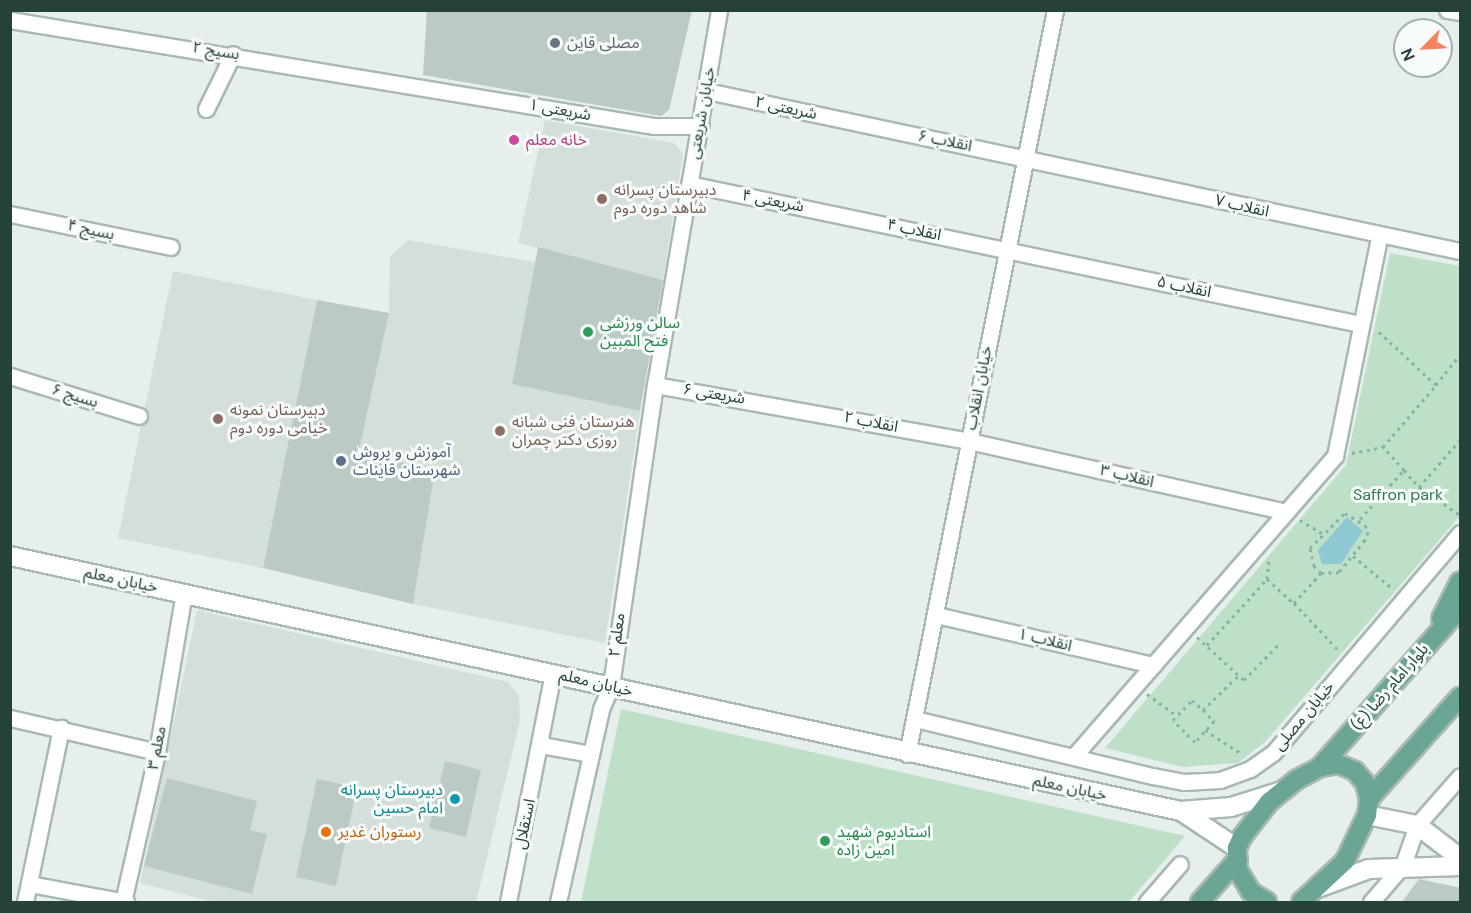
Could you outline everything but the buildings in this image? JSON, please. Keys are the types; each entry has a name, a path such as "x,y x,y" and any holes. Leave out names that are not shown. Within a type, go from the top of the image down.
{"main road":[{"path":"1431,639 1461,581"},
{"name":"بلوار امام رضا (ع)","path":"1237,853 1253,820 1282,791 1320,767 1431,639 1461,608"},
{"path":"1301,903 1345,861 1368,807 1461,698"},
{"path":"1320,767 1338,764 1355,771 1365,783 1368,807"},
{"path":"1200,903 1237,853"},
{"path":"1237,853 1238,870 1251,892 1267,903"}],"street":[{"name":"خیابان شریعتی","path":"624,584 655,385 719,10"},
{"path":"1447,10 1461,12"},
{"name":"خیابان انقلاب","path":"907,754 1054,16"},
{"name":"بسیج ۲","path":"10,20 233,54 420,87"},
{"path":"206,108 233,54"},
{"name":"شریعتی ۱","path":"420,87 654,126 701,126"},
{"name":"شریعتی ۲","path":"707,91 864,125"},
{"name":"انقلاب ۶","path":"864,125 1025,158"},
{"name":"انقلاب ۷","path":"1025,158 1379,237 1461,251"},
{"name":"شریعتی ۴","path":"689,184 821,210"},
{"name":"انقلاب ۴","path":"821,210 1007,250"},
{"name":"بسیج ۴","path":"10,214 171,247"},
{"path":"1074,756 1335,456 1379,237"},
{"name":"انقلاب ۵","path":"1007,250 1361,320"},
{"name":"بسیج ۶","path":"10,376 139,416"},
{"name":"شریعتی ۶","path":"655,385 774,404"},
{"name":"انقلاب ۲","path":"774,404 969,441"},
{"name":"انقلاب ۳","path":"969,441 1286,512"},
{"name":"خیابان مصلی","path":"915,719 1184,782 1220,780 1250,769 1273,753 1461,533"},
{"name":"خیابان معلم","path":"10,556 553,673 907,754 1181,811"},
{"name":"معلم ۲","path":"611,686 624,584"},
{"name":"معلم ۳","path":"125,902 157,752 184,593"},
{"name":"انقلاب ۱","path":"936,615 1153,665"},
{"name":"استقلال","path":"508,903 541,745 553,673"},
{"path":"558,903 600,709 611,686"},
{"path":"10,718 157,752"},
{"path":"25,903 61,728"},
{"path":"541,745 591,754"},
{"path":"1371,903 1403,865 1417,825 1461,776"},
{"path":"1181,811 1231,807 1282,791"},
{"path":"1368,807 1417,825 1461,858"},
{"path":"1181,811 1237,853"},
{"path":"1147,903 1180,864"},
{"path":"1320,887 1369,869 1403,865 1461,866"},
{"path":"30,884 125,902"}],"path":[{"path":"1361,320 1436,385"},
{"path":"1335,456 1383,447 1461,354"},
{"path":"1419,487 1461,440"},
{"path":"1383,447 1419,487 1461,515"},
{"path":"1360,519 1404,470"},
{"path":"1286,512 1322,533"},
{"path":"1294,603 1321,573 1339,572 1353,556 1368,532 1360,519 1346,513 1322,533 1310,548 1310,555 1321,573"},
{"path":"1353,556 1405,598"},
{"path":"1207,645 1268,579 1350,662"},
{"path":"1185,629 1207,645 1244,680 1278,645"},
{"path":"1203,710 1239,675"},
{"path":"1135,686 1177,716"},
{"path":"1192,700 1203,710 1214,721 1195,742 1173,720 1192,700"},
{"path":"1205,730 1243,755"}],"shaded area":[{"name":"دبیرستان پسرانه شاهد دوره دوم","path":"545,120 674,143 683,154 663,280 518,243"},
{"name":"هنرستان فنی شبانه روزی دکتر چمران","path":"408,240 535,262 512,384 640,411 605,643 413,604 435,471 359,451 389,313 390,256"},
{"name":"دبیرستان نمونه خیامی دوره دوم","path":"173,271 317,300 263,568 118,538"},
{"path":"197,610 508,682 519,695 520,721 476,902 213,902 140,883"}],"green space":[{"name":"Saffron park","path":"1390,253 1460,266 1460,516 1265,742 1238,763 1182,767 1105,748 1346,465"},
{"path":"621,709 1185,836 1129,902 581,902"}],"water":[{"path":"1347,517 1363,531 1341,564 1322,564 1318,550"}],"place":[{"name":"مصلی قاین","path":"555,43"},
{"name":"خانه معلم","path":"514,140"},
{"name":"دبیرستان پسرانه شاهد دوره دوم","path":"602,199"},
{"name":"سالن ورزشی فتح المبین","path":"588,332"},
{"name":"دبیرستان نمونه خیامی دوره دوم","path":"218,419"},
{"name":"هنرستان فنی شبانه روزی دکتر چمران","path":"500,431"},
{"name":"آموزش و پروش شهرستان قاینات","path":"341,461"},
{"name":"دبیرستان پسرانه امام حسین","path":"455,799"},
{"name":"رستوران غدیر","path":"326,832"},
{"name":"استادیوم شهید امین زاده","path":"825,841"}]}
